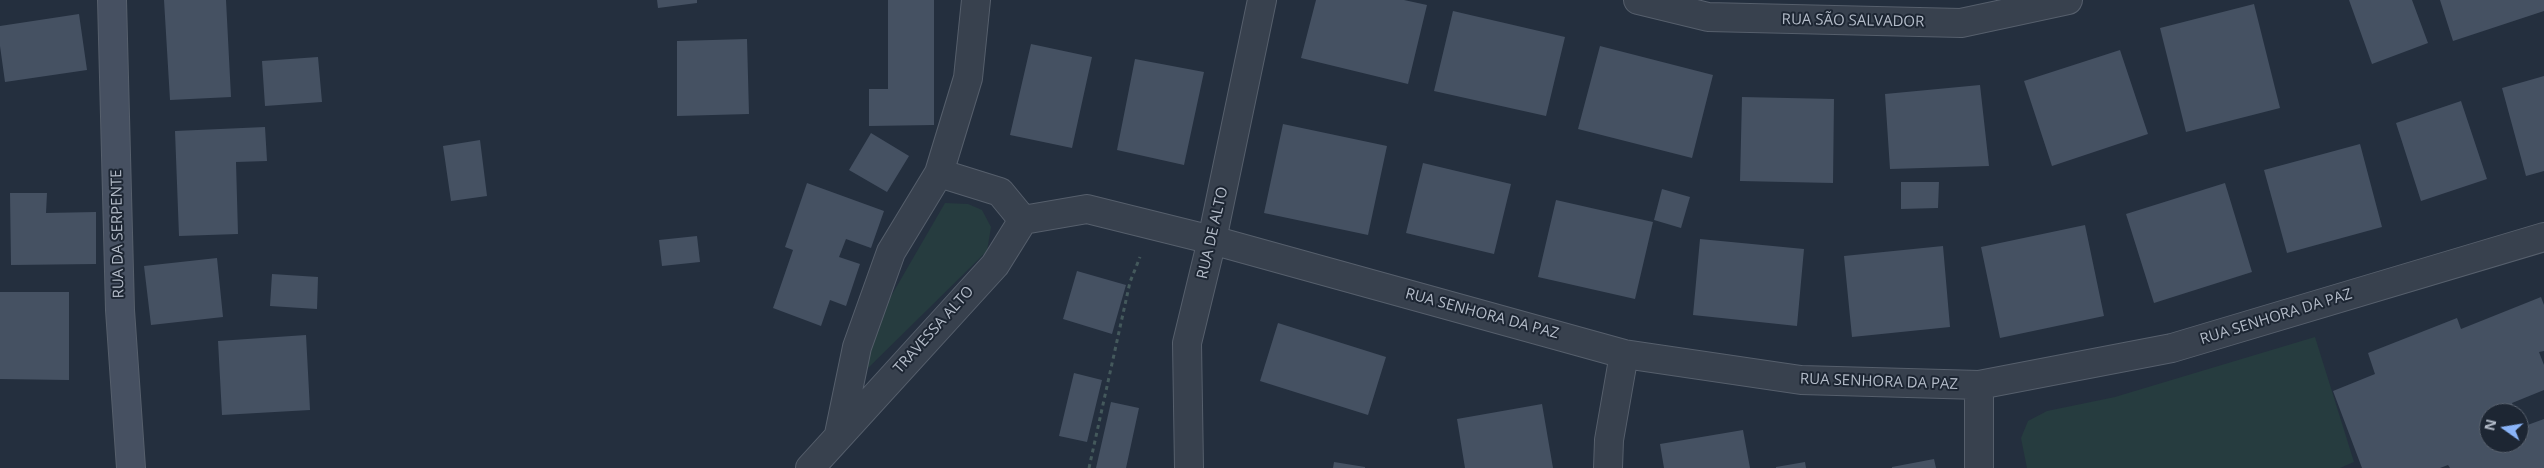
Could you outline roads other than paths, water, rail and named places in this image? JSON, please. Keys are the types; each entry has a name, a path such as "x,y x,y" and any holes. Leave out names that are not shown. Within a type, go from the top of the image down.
{"street":[{"name":"RUA DA SERPENTE","path":"112,0 120,310 131,468"},
{"path":"839,435 858,347 891,252 939,173 968,78 976,0"},
{"name":"RUA DE ALTO","path":"1189,468 1187,343 1212,240 1262,0"},
{"name":"RUA SÃO SALVADOR","path":"1638,0 1708,17 1961,24 2068,0"},
{"path":"939,173 1000,192 1023,220 1087,209 1212,240"},
{"name":"TRAVESSA ALTO","path":"810,468 995,265 1023,220"},
{"name":"RUA SENHORA DA PAZ","path":"1212,240 1624,354 1801,380 1979,385 2172,348 2544,237"},
{"path":"1608,468 1609,440 1624,354"},
{"path":"1979,385 1979,468"}]}
